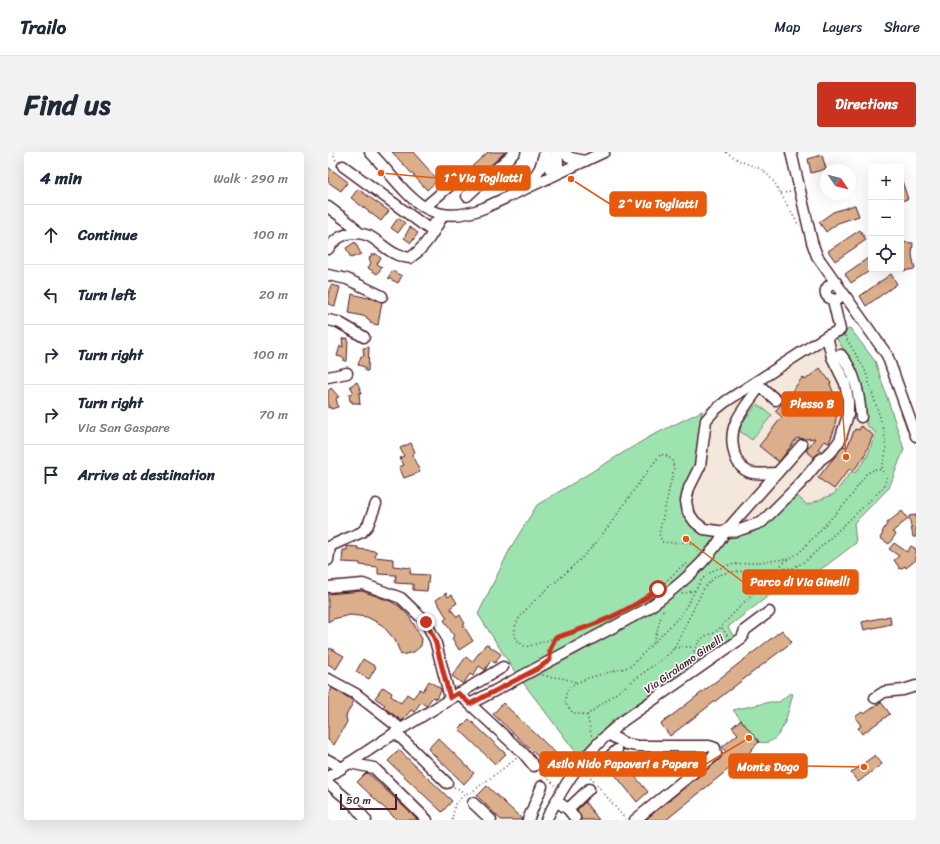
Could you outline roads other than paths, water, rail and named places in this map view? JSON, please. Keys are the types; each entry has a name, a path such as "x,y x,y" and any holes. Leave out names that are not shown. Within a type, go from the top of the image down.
{"street":[{"path":"371,152 405,192 416,202 435,213 444,215 459,215 470,213 604,152"},
{"path":"467,196 515,152"},
{"path":"545,152 550,169 558,173"},
{"path":"525,189 540,168 545,152"},
{"path":"556,152 558,160 558,173"},
{"path":"562,152 571,158 585,161"},
{"path":"791,152 812,242 827,288 827,295 829,298 837,300 845,294"},
{"path":"343,166 430,229 444,215"},
{"path":"424,207 454,182"},
{"path":"328,207 351,224 359,233"},
{"path":"328,249 331,244 340,237 349,233 359,233 369,236 397,255 410,258 420,251 428,241 444,215"},
{"path":"817,256 887,355 916,436"},
{"path":"328,275 346,279 382,296"},
{"path":"827,288 836,282"},
{"path":"834,300 834,333 832,357 845,384 848,400 848,415 840,440 832,451 820,460 801,483 762,522 737,531 726,532 704,529 695,522 688,512 686,501 700,466 706,420 725,402 758,384 834,333"},
{"path":"328,320 338,322 364,337"},
{"path":"832,357 841,355 849,365 859,392 861,417"},
{"path":"328,377 347,373"},
{"path":"758,384 776,400"},
{"path":"758,384 736,422 732,434 733,446 738,461 748,472 777,474"},
{"path":"470,704 647,609 662,592 701,563 802,445"},
{"path":"328,560 330,546 362,532 368,526 376,504"},
{"path":"328,587 363,584 401,598 426,622 435,640 454,696 470,704 524,754 534,766"},
{"name":"Via Girolamo Ginelli","path":"548,819 561,790 582,760 608,734 623,721 742,638 745,630 769,612"},
{"path":"328,777 398,731 503,667"},
{"path":"328,679 356,694 398,731 450,784"},
{"path":"875,698 884,692 903,690 916,686"},
{"path":"608,734 626,744 637,746 710,746 715,748 716,754 635,820"},
{"path":"582,760 604,767 617,750"},
{"path":"328,760 345,765 374,768 428,820"},
{"path":"328,783 353,804 366,820"},
{"path":"528,820 542,786"},
{"path":"568,809 589,789"},
{"path":"556,801 568,809 575,818"},
{"path":"473,803 491,820"}],"place":[{"name":"1^ Via Togliatti","path":"381,173"},
{"name":"2^ Via Togliatti","path":"571,179"},
{"name":"Plesso B","path":"846,457"},
{"name":"Parco di Via Ginelli","path":"686,539"},
{"name":"Asilo Nido Papaveri e Papere","path":"749,738"},
{"name":"Monte Dago","path":"864,767"}]}
